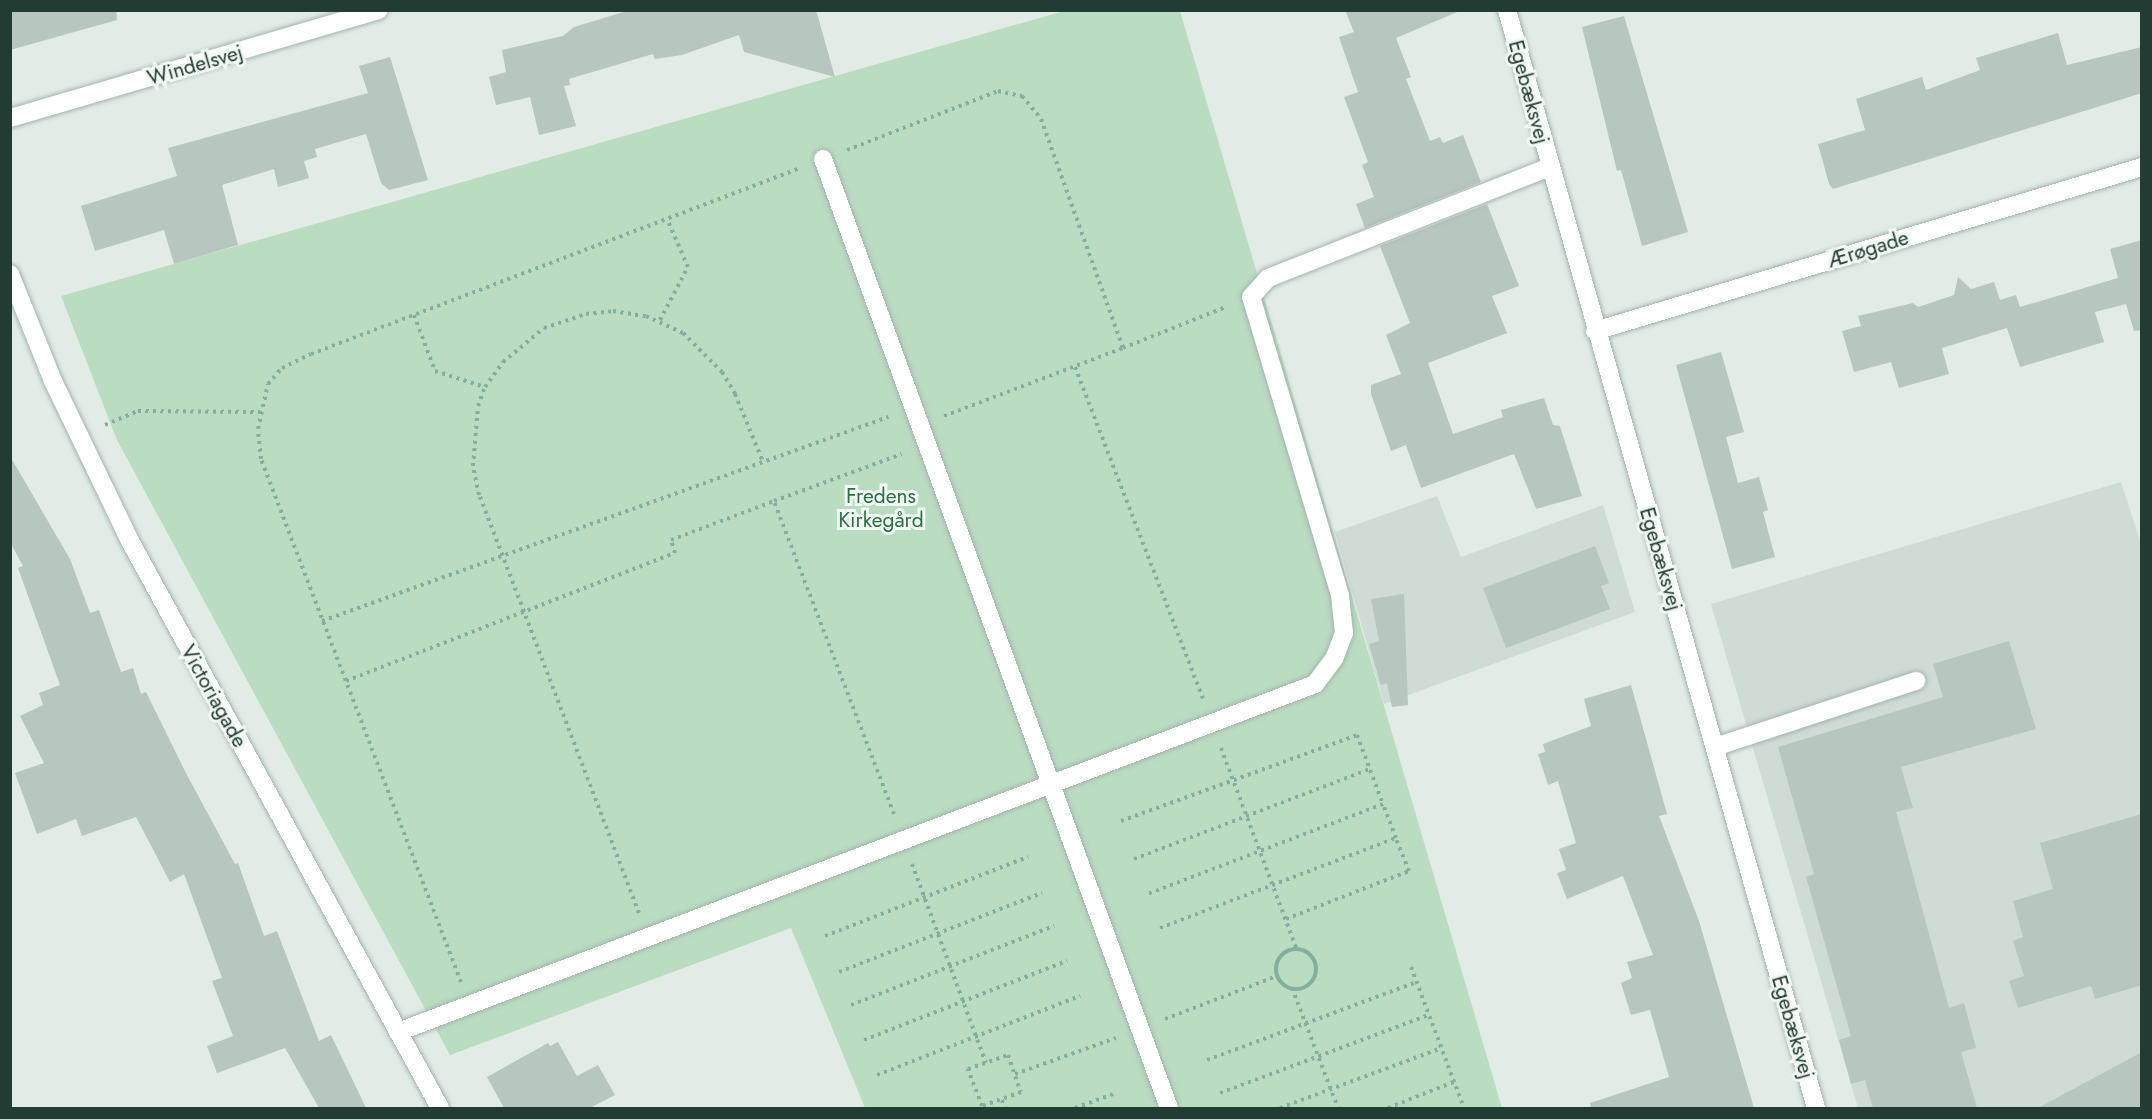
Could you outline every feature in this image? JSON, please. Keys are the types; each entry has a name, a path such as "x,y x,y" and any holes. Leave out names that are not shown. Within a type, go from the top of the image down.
{"street":[{"name":"Windelsvej","path":"10,118 379,10"},
{"name":"Egebæksvej","path":"1507,10 1595,331 1816,1108"},
{"path":"824,159 1169,1108"},
{"path":"398,1032 1051,782 1315,684 1334,659 1344,633 1340,596 1251,297 1268,278 1550,167"},
{"name":"Ærøgade","path":"1595,331 2142,167"},
{"name":"Victoriagade","path":"10,273 80,436 130,542 440,1108"},
{"path":"1715,747 1916,681"}],"path":[{"path":"470,1005 261,459 260,412 268,384 282,368 414,315 998,92 1022,96 1041,119 1123,348"},
{"path":"660,320 688,267 667,219"},
{"path":"921,425 1251,297"},
{"path":"647,937 479,495 473,466 475,424 485,387 519,347 562,319 613,312 660,320 684,333 722,372 763,462"},
{"path":"414,315 435,371 485,387"},
{"path":"1075,367 1296,948 1313,958 1316,971 1305,987 1292,988"},
{"path":"322,621 914,407"},
{"path":"80,436 138,411 260,412"},
{"path":"346,681 675,553 671,540 928,445"},
{"path":"774,501 986,1063"},
{"path":"1121,821 1357,735 1409,871 1286,919"},
{"path":"1134,860 1370,769"},
{"path":"1147,894 1383,804"},
{"path":"1160,928 1396,838"},
{"path":"825,936 1028,857"},
{"path":"839,972 1042,893"},
{"path":"851,1005 1054,926"},
{"path":"1296,948 1284,952 1276,963 1277,976 1292,988 1338,1108"},
{"path":"864,1040 1067,961"},
{"path":"1411,967 1464,1108"},
{"path":"1207,1060 1416,982"},
{"path":"877,1075 1080,996"},
{"path":"1220,1093 1429,1015"},
{"path":"1280,1108 1441,1048"},
{"path":"1008,1054 1022,1092 982,1106 968,1070 986,1063 1008,1054"},
{"path":"1388,1108 1454,1082"},
{"path":"1075,1108 1116,1093"},
{"path":"1002,1100 1005,1108"}],"shaded area":[{"path":"2121,482 2142,547 2141,1108 1858,1108 1711,604"},
{"path":"1437,496 1461,557 1603,505 1635,612 1384,704 1335,532"}],"green space":[{"name":"Fredens Kirkegård","path":"1064,11 1180,11 1502,1108 865,1108 791,928 450,1055 117,440 61,296"}],"building":[{"path":"10,10 116,10 117,20 10,50"},
{"path":"630,10 816,10 835,77 744,52 739,35 682,55 655,59 653,54 569,79 570,85 564,86 576,126 539,135 530,97 496,105 489,77 506,72 502,50 563,36 574,27"},
{"path":"1345,10 1462,10 1396,38 1411,77 1406,79 1430,141 1440,137 1443,143 1463,135 1481,182 1365,228 1356,204 1374,197 1362,165 1368,162 1344,97 1358,92 1339,37 1354,32"},
{"path":"1624,16 1688,232 1642,246 1621,170 1617,171 1582,27"},
{"path":"2058,33 2067,65 2142,47 2142,93 1833,189 1829,184 1818,144 1865,130 1856,99 1922,77 1926,90 1980,70 1976,58"},
{"path":"390,57 428,180 389,190 381,183 366,134 315,149 317,157 304,161 309,178 278,187 274,169 222,185 238,245 174,264 164,230 95,251 81,206 177,176 168,148 368,93 359,66"},
{"path":"1487,204 1519,286 1492,296 1507,333 1428,363 1453,434 1503,417 1501,410 1544,398 1553,425 1560,426 1582,496 1536,509 1514,454 1421,488 1406,445 1391,451 1371,394 1371,385 1401,374 1386,335 1410,323 1380,246"},
{"path":"2142,240 2142,330 2134,331 2126,304 2095,312 2104,342 2020,367 2007,328 1942,348 1949,374 1899,388 1891,362 1854,372 1842,331 1861,326 1858,316 1913,303 1918,307 1954,295 1958,277 1971,289 1994,282 2000,300 2016,295 2020,307 2118,278 2110,249"},
{"path":"1721,352 1744,432 1726,437 1738,483 1759,477 1768,510 1763,512 1775,557 1732,569 1676,365"},
{"path":"10,456 70,559 90,613 99,610 121,672 133,668 141,694 146,692 187,775 235,864 238,863 264,936 277,931 319,1041 331,1035 366,1108 319,1108 285,1048 217,1073 207,1046 233,1036 212,981 222,978 184,874 170,882 136,817 82,836 76,819 37,834 15,773 44,763 20,716 43,705 39,693 60,685 18,568 23,566 10,542"},
{"path":"1595,546 1609,583 1601,586 1610,609 1506,648 1483,588"},
{"path":"1404,594 1408,705 1392,707 1387,683 1381,685 1369,644 1379,641 1371,599"},
{"path":"2009,641 2036,729 1901,767 1913,808 1896,812 1949,1008 1964,1003 1976,1048 1961,1052 1977,1108 1873,1108 1865,1080 1851,1084 1839,1040 1851,1036 1806,877 1814,874 1778,747 1943,697 1933,664"},
{"path":"1631,685 1667,814 1659,816 1699,921 1754,1108 1591,1108 1590,1103 1669,1077 1650,1010 1631,1015 1621,983 1632,978 1627,962 1653,955 1623,876 1567,899 1557,873 1566,870 1559,849 1576,843 1558,781 1548,785 1538,754 1545,752 1543,744 1591,726 1584,699"},
{"path":"2142,814 2142,985 2095,999 2091,986 2018,1008 2009,981 2024,976 2013,941 2023,937 2013,901 2053,889 2040,843"},
{"path":"558,1042 577,1076 598,1065 615,1095 590,1108 504,1108 487,1077 548,1043 550,1046"},
{"path":"2142,1052 2142,1108 2038,1108"}]}
